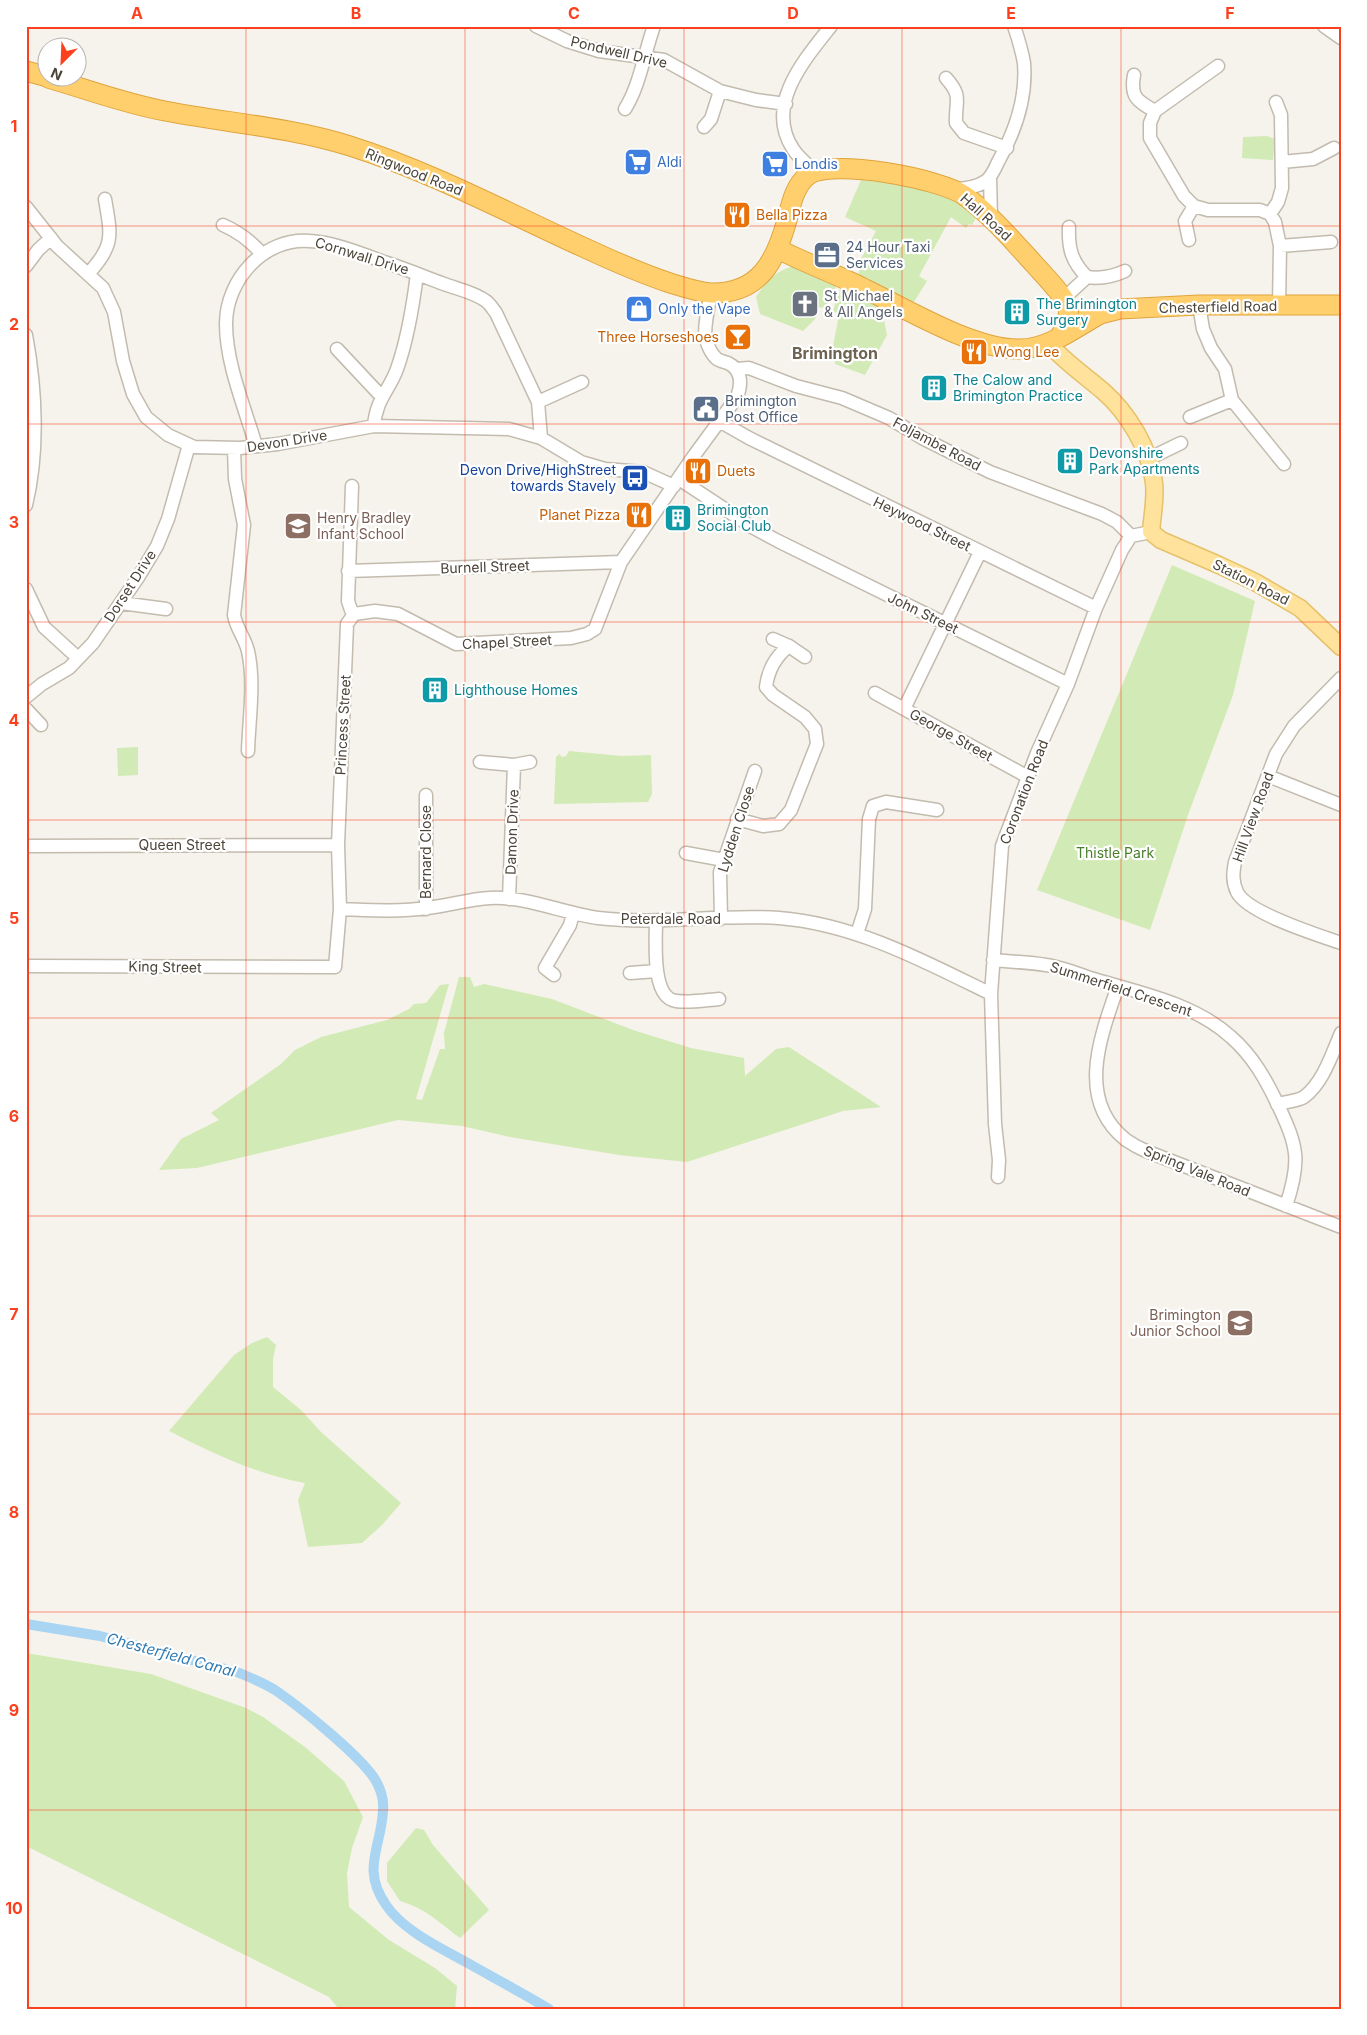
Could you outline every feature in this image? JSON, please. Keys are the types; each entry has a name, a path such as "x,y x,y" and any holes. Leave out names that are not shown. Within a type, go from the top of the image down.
{"highway":[{"name":"Ringwood Road","path":"26,71 38,75"},
{"name":"Ringwood Road","path":"83,88 162,111 283,129 348,146 401,164 635,271 686,288 711,293 738,289 765,272 784,265 808,262"},
{"name":"Hall Road","path":"814,171 829,168 886,173 933,182 952,188 965,196 991,219 1039,269 1066,303"},
{"name":"Ringwood Road","path":"765,272 778,248 797,189 805,177 814,171"},
{"path":"778,248 949,330 990,345 1017,350 1054,340 1100,314"},
{"path":"1054,340 1068,317 1066,303"},
{"name":"Chesterfield Road","path":"1066,303 1090,315 1120,309 1198,305 1341,305"}],"main road":[{"path":"1054,340 1056,352 1104,392 1122,411 1148,458 1154,483 1151,532"},
{"name":"Station Road","path":"1151,532 1161,540 1256,582 1300,608 1341,647"}],"street":[{"path":"625,109 634,95 654,26"},
{"path":"814,171 793,150 786,135 784,115 788,90 795,74 831,26"},
{"path":"952,188 980,185 990,177 1007,148 1018,121 1024,93 1024,64 1014,26"},
{"path":"1324,26 1341,38"},
{"name":"Pondwell Drive","path":"544,28 567,41 599,51 664,60 720,92 786,104"},
{"path":"1218,66 1155,110 1150,123 1150,138 1184,196 1194,206 1208,210 1260,210 1270,214 1275,222 1280,246 1279,306"},
{"path":"1134,75 1132,89 1139,102 1155,110"},
{"path":"946,78 955,89 958,98 956,123 964,133 1007,148"},
{"path":"704,127 711,119 720,92"},
{"path":"1270,214 1281,196 1281,115 1276,102"},
{"path":"1282,162 1313,159 1334,148"},
{"path":"990,177 991,219"},
{"path":"88,274 102,259 110,237 105,199"},
{"name":"Devon Drive","path":"26,206 51,238 103,288 114,312 123,362 132,394 146,417 168,435 189,445 194,447 234,448 278,444 374,426 509,429 540,438 581,462 605,469 643,472 676,482"},
{"path":"1189,240 1185,221 1194,206"},
{"path":"223,225 239,232 262,254"},
{"path":"1069,228 1070,254 1087,277 1114,276 1125,271"},
{"path":"26,266 38,250 51,238"},
{"name":"Cornwall Drive","path":"256,446 230,360 226,322 236,283 246,267 262,254 282,244 310,240 351,251 418,274 468,292 486,301 496,312 538,402 540,438"},
{"path":"1280,246 1331,242"},
{"path":"374,426 378,404 396,373 406,343 418,274"},
{"path":"1066,303 1087,277"},
{"path":"711,293 705,338 717,359 730,364 736,369"},
{"path":"1198,305 1203,329 1211,348 1225,369 1232,400 1284,464"},
{"path":"26,335 30,355 34,440 34,466 27,500"},
{"path":"337,349 382,397"},
{"name":"Foljambe Road","path":"736,369 749,368 796,386 842,398 889,418 924,439 990,472 1102,514 1117,522 1131,536"},
{"name":"Chapel Street","path":"354,614 375,611 398,614 456,644 571,638 587,634 595,629 621,562 737,396 741,380 736,369"},
{"path":"538,402 582,382"},
{"path":"1190,416 1232,400"},
{"name":"Heywood Street","path":"719,421 749,438 1096,608"},
{"path":"1148,458 1181,443"},
{"name":"Dorset Drive","path":"26,697 42,684 69,668 93,643 121,603 157,546 168,519 189,445"},
{"path":"234,448 235,478 244,525 234,615 235,624 247,649 250,666 248,751"},
{"name":"John Street","path":"676,482 778,541 1068,684"},
{"path":"352,486 350,526 352,539 348,571 348,601 354,614"},
{"path":"1131,536 1151,532"},
{"name":"Coronation Road","path":"998,1177 999,1160 995,1124 991,994 1002,846 1028,777 1068,684 1096,608 1122,550 1131,536"},
{"path":"904,709 980,552"},
{"name":"Burnell Street","path":"348,571 621,562"},
{"path":"26,589 44,626 78,658"},
{"path":"121,603 166,608"},
{"name":"Princess Street","path":"335,968 340,909 338,845 347,624 354,614"},
{"path":"773,638 805,657"},
{"path":"737,819 763,826 779,824 791,810 817,744 814,728 805,717 773,695 766,686 768,676 780,654 789,646"},
{"name":"Hill View Road","path":"1341,678 1294,726 1276,754 1235,862 1232,877 1238,894 1250,905 1267,915 1341,943"},
{"name":"George Street","path":"875,693 1028,777"},
{"path":"26,709 41,725"},
{"path":"480,762 514,765 530,762"},
{"name":"Damon Drive","path":"510,899 514,765"},
{"name":"Lydden Close","path":"721,919 720,872 755,771"},
{"path":"1268,776 1341,805"},
{"name":"Bernard Close","path":"426,795 426,908"},
{"path":"857,934 865,909 869,819 873,806 886,802 937,810"},
{"name":"Queen Street","path":"26,846 338,845"},
{"path":"686,853 724,860"},
{"name":"Peterdale Road","path":"340,909 387,910 426,908 490,898 510,899 598,918 656,921 779,918 823,924 857,934 907,953 991,994"},
{"path":"554,975 545,968 570,925 573,913"},
{"path":"656,921 657,971 659,986 666,997 676,1002 719,999"},
{"name":"Summerfield Crescent","path":"993,960 1048,965 1118,986 1197,1013 1231,1037 1257,1066 1291,1131 1297,1162 1294,1184 1286,1206"},
{"name":"King Street","path":"26,966 335,968"},
{"path":"630,973 657,971"},
{"name":"Spring Vale Road","path":"1118,986 1100,1041 1096,1064 1096,1083 1100,1104 1110,1123 1126,1140 1146,1151 1341,1227"},
{"path":"1277,1104 1303,1098 1317,1082 1328,1064 1341,1033"}],"green space":[{"path":"1267,136 1275,139 1273,160 1242,158 1243,137"},
{"path":"861,180 906,185 954,197 976,218 972,225 969,224 966,228 951,217 919,276 927,281 914,302 858,276 861,259 876,231 845,217"},
{"path":"802,264 838,282 826,309 819,307 815,319 803,331 760,314 756,297 765,284 780,271"},
{"path":"842,284 889,308 884,320 887,335 865,375 835,364 833,346 839,315 833,311"},
{"name":"Thistle Park","path":"1172,565 1255,601 1233,695 1188,815 1150,930 1037,890"},
{"path":"138,747 138,775 118,776 117,748"},
{"path":"569,751 622,756 651,755 652,794 648,802 554,804 556,757 559,754 562,757 566,756"},
{"path":"459,977 470,977 474,987 484,984 552,999 633,1030 691,1048 744,1058 745,1076 776,1049 789,1047 881,1107 843,1111 687,1162 619,1155 510,1137 462,1126 398,1120 197,1168 159,1170 181,1139 219,1120 211,1113 281,1064 295,1050 321,1037 387,1020 409,1009 414,1004 426,1003 440,985 449,984 416,1099 422,1100 440,1049 445,1049 444,1033"},
{"path":"267,1337 276,1345 273,1359 273,1387 301,1410 321,1432 401,1503 382,1525 362,1543 308,1547 298,1500 305,1483 253,1469 169,1431 234,1355 252,1343"},
{"path":"26,1653 151,1674 246,1708 263,1717 305,1747 344,1781 363,1817 352,1848 347,1873 349,1907 389,1940 435,1968 457,1986 455,2009 339,2009 329,1997 26,1846"},
{"path":"416,1828 424,1830 433,1845 489,1910 460,1938 425,1912 400,1901 387,1881 387,1863"}],"waterway":[{"name":"Chesterfield Canal","path":"26,1624 100,1636 237,1672 268,1686 288,1699 345,1747 369,1771 378,1784 383,1807 382,1824 374,1858 375,1880 386,1905 394,1915 403,1924 426,1940 549,2009"}],"place":[{"name":"Aldi","path":"638,162"},
{"name":"Londis","path":"775,164"},
{"name":"Bella Pizza","path":"737,215"},
{"name":"24 Hour Taxi Services","path":"827,255"},
{"name":"St Michael & All Angels","path":"805,304"},
{"name":"Only the Vape","path":"639,309"},
{"name":"The Brimington Surgery","path":"1017,312"},
{"name":"Three Horseshoes","path":"738,337"},
{"name":"Wong Lee","path":"974,352"},
{"name":"The Calow and Brimington Practice","path":"934,388"},
{"name":"Brimington Post Office","path":"706,409"},
{"name":"Devonshire Park Apartments","path":"1070,461"},
{"name":"Duets","path":"698,471"},
{"name":"Devon Drive/HighStreet towards Stavely","path":"635,478"},
{"name":"Planet Pizza","path":"639,515"},
{"name":"Brimington Social Club","path":"678,518"},
{"name":"Henry Bradley Infant School","path":"298,526"},
{"name":"Lighthouse Homes","path":"435,690"},
{"name":"Brimington Junior School","path":"1240,1323"}],"district":[{"name":"Brimington","path":"835,353"}]}
